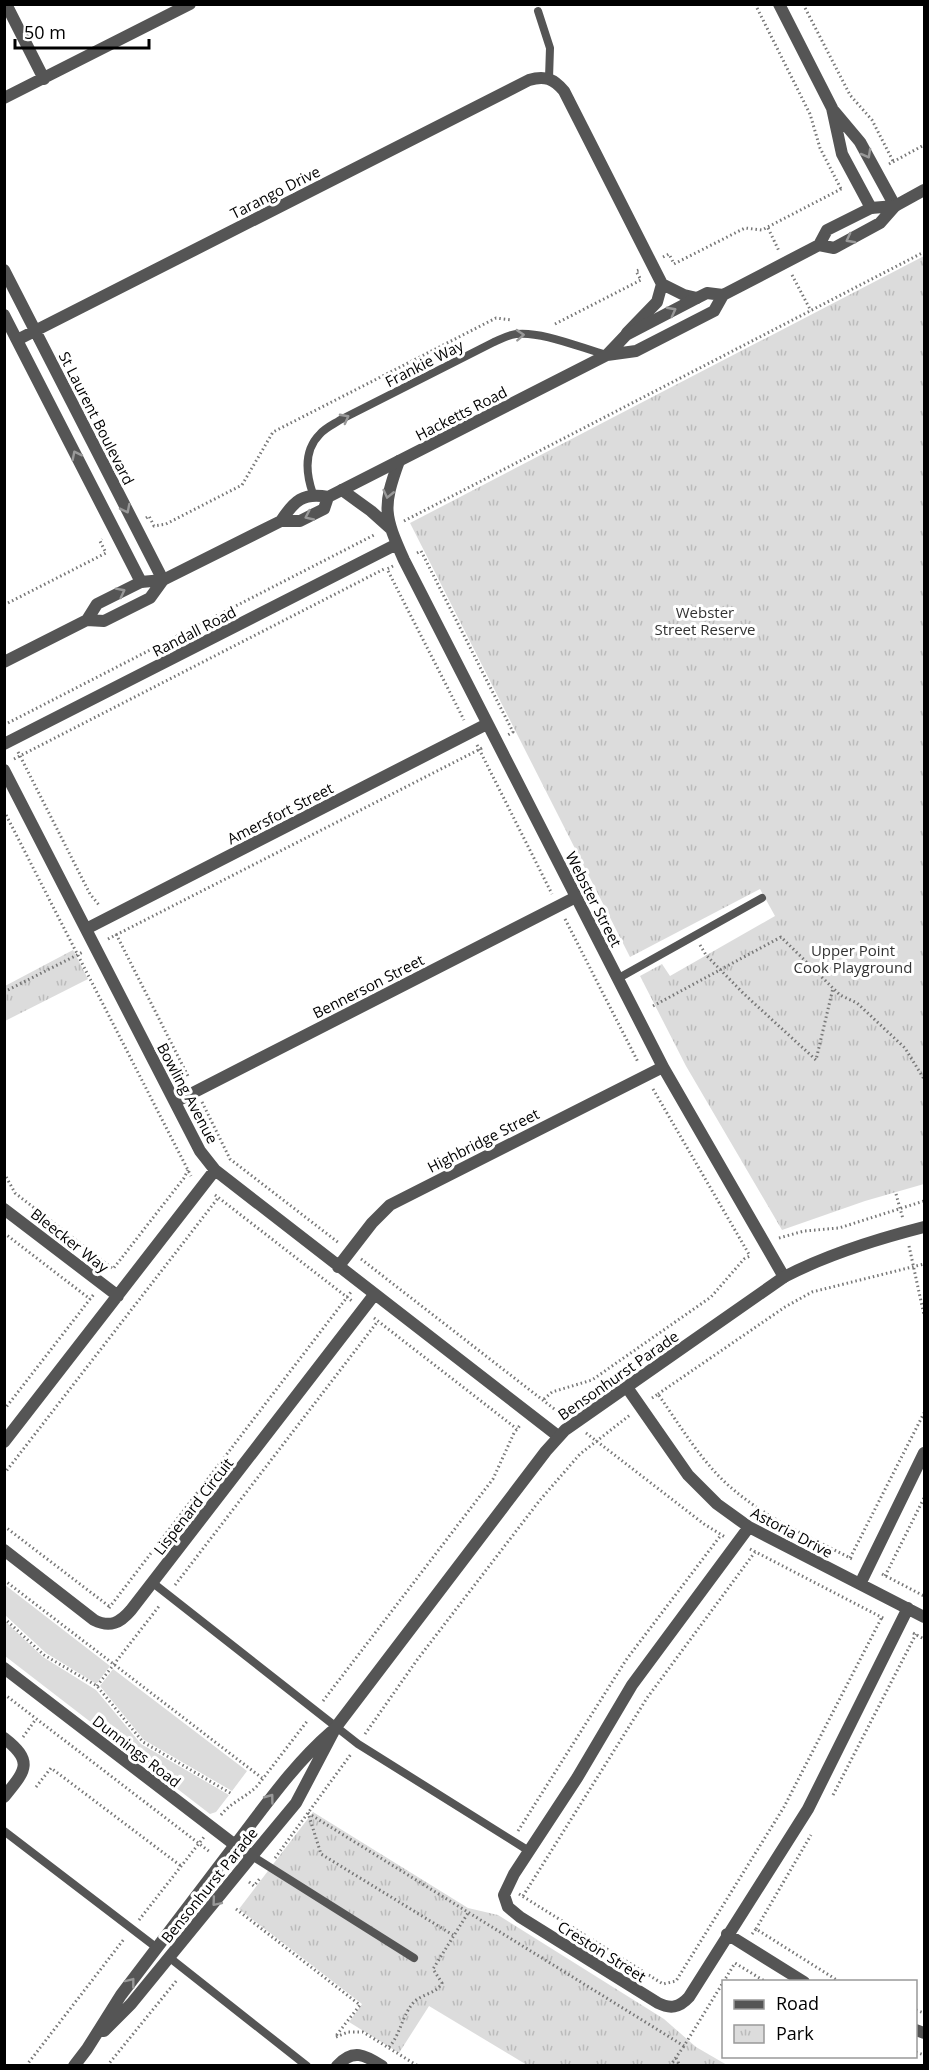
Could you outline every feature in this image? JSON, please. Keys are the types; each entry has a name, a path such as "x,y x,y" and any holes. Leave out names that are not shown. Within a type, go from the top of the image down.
{"street":[{"path":"6,4 44,79"},
{"path":"4,98 190,4"},
{"path":"779,4 832,108 860,142 895,206"},
{"path":"549,78 564,91 662,284 684,295 697,298"},
{"name":"Tarango Drive","path":"17,340 530,80 549,78"},
{"path":"832,108 842,154 880,223"},
{"name":"Hacketts Road","path":"819,245 834,248 880,223 895,206 924,190"},
{"name":"Hacketts Road","path":"87,620 97,604 141,582 163,580 281,521 300,521 324,509 328,496 607,355 636,351 651,344 714,311 723,296 819,245 827,231 871,208 895,206"},
{"name":"St Laurent Boulevard","path":"4,270 163,580"},
{"path":"626,335 657,302 662,284"},
{"name":"Hacketts Road","path":"607,355 626,335 697,298 707,293 723,296"},
{"path":"4,315 150,598"},
{"name":"Webster Street","path":"399,461 389,489 386,506 390,528 397,544 663,1067 784,1277"},
{"name":"Webster Street","path":"342,490 390,528"},
{"path":"313,494 328,496"},
{"name":"Hacketts Road","path":"281,521 292,505 313,494"},
{"name":"Randall Road","path":"8,742 397,544"},
{"name":"Hacketts Road","path":"4,662 87,620 104,621 150,598 163,580"},
{"name":"Amersfort Street","path":"86,929 487,724"},
{"name":"Bowling Avenue","path":"4,770 200,1151 215,1170 558,1436"},
{"name":"Bennerson Street","path":"175,1102 576,897"},
{"name":"Highbridge Street","path":"338,1267 372,1223 390,1205 663,1067"},
{"path":"4,1442 215,1170"},
{"name":"Bleecker Way","path":"4,1209 118,1296"},
{"name":"Bensonhurst Parade","path":"87,2049 170,1958 296,1803 336,1727 558,1436 572,1423 784,1277 826,1259 905,1232 924,1228"},
{"name":"Lispenard Circuit","path":"99,1622 112,1625 124,1618 374,1295"},
{"name":"Astoria Drive","path":"626,1386 674,1456 700,1489 717,1504 749,1527 924,1617"},
{"path":"860,1584 924,1453"},
{"path":"514,1913 505,1901 504,1895 529,1851 577,1778 632,1685 749,1527"},
{"path":"4,1550 99,1622"},
{"name":"Creston Street","path":"514,1913 657,2003 670,2008 680,2005 689,1997 807,1809 908,1608"},
{"name":"Dunnings Road","path":"4,1668 252,1856"},
{"name":"Bensonhurst Parade","path":"74,2066 121,1995 278,1788 314,1746 336,1727"},
{"path":"4,1738 23,1756 24,1769 4,1797"},
{"path":"727,1934 801,1980"},
{"path":"337,2066 347,2056 358,2054 382,2066"}],"lane":[{"path":"538,11 550,48 549,78"},
{"name":"Frankie Way","path":"313,494 306,477 307,459 321,432 340,420 494,342 516,334 546,336 607,355"},
{"path":"617,979 762,898"},
{"path":"153,1583 358,1744 529,1851"},
{"path":"4,1831 157,1948"},
{"path":"252,1856 270,1865 414,1958"},
{"path":"170,1958 307,2066"}],"path":[{"path":"755,4 810,114 820,148 841,189"},
{"path":"803,4 846,88 855,102 872,120 893,161"},
{"path":"924,252 4,725 8,742 90,894 108,918 230,1159 704,1524 924,1639"},
{"path":"4,992 479,750 645,1076 750,1256"},
{"path":"4,811 188,1170 4,1410"},
{"path":"694,935 706,955 720,970 762,1012 816,1060 833,988"},
{"path":"653,1006 780,937 844,998 856,1003 905,1048 924,1078"},
{"path":"4,1474 240,1167"},
{"path":"4,1173 15,1193 113,1269"},
{"path":"896,1194 924,1315"},
{"path":"782,1236 804,1231 839,1228 924,1201"},
{"path":"4,1233 90,1299"},
{"path":"552,1392 592,1380 711,1297 744,1259"},
{"path":"239,1874 254,1886 309,1814 417,1660 540,1500 569,1466 597,1441 658,1394 785,1306 812,1292 924,1264"},
{"path":"84,1641 371,1267"},
{"path":"97,1686 378,1321"},
{"path":"658,1394 701,1455 734,1490 780,1522 924,1596"},
{"path":"850,1558 924,1413"},
{"path":"228,1806 249,1794 263,1779 316,1710 493,1479 514,1433"},
{"path":"885,1576 924,1498"},
{"path":"4,1526 110,1607"},
{"path":"500,1934 647,1698 755,1552"},
{"path":"4,1580 263,1779 278,1788"},
{"path":"508,1887 663,1984 676,1981 784,1807 882,1617"},
{"path":"4,1618 44,1655 97,1686 143,1742 232,1794"},
{"path":"4,1694 223,1862"},
{"path":"15,1746 36,1719"},
{"path":"36,1787 51,1768 181,1866"},
{"path":"296,1803 309,1814 500,1934 684,2046"},
{"path":"309,1814 321,1854 453,1935"},
{"path":"236,1910 360,2005 334,2037 348,2032 363,2032 418,2066"},
{"path":"388,2047 394,2042 409,2009 416,2000 440,1988 442,1983 433,1969 468,1913"},
{"path":"724,1980 735,1962 763,1980"},
{"path":"107,2066 172,1985 188,1971"},
{"path":"670,2066 722,1983"},
{"path":"676,2058 680,2066"}],"green space":[{"name":"Webster Street Reserve","path":"924,256 924,1184 865,1201 782,1230 686,1066 640,976 662,964 670,976 775,916 760,889 630,957 410,523"},
{"path":"73,950 88,979 5,1021 5,986"},
{"path":"5,1585 110,1666 97,1683 46,1653 5,1615"},
{"path":"5,1621 43,1657 96,1690 141,1744 229,1795 216,1812 210,1814 5,1656"},
{"path":"113,1669 247,1771 232,1791 144,1740 100,1686"},
{"path":"313,1812 468,1908 498,1915 664,2019 696,2047 727,2065 527,2065 429,2006 399,2053 349,2022 362,2004 239,1909"}],"park label":[{"name":"Upper Point Cook Playground","path":"853,958"}]}
